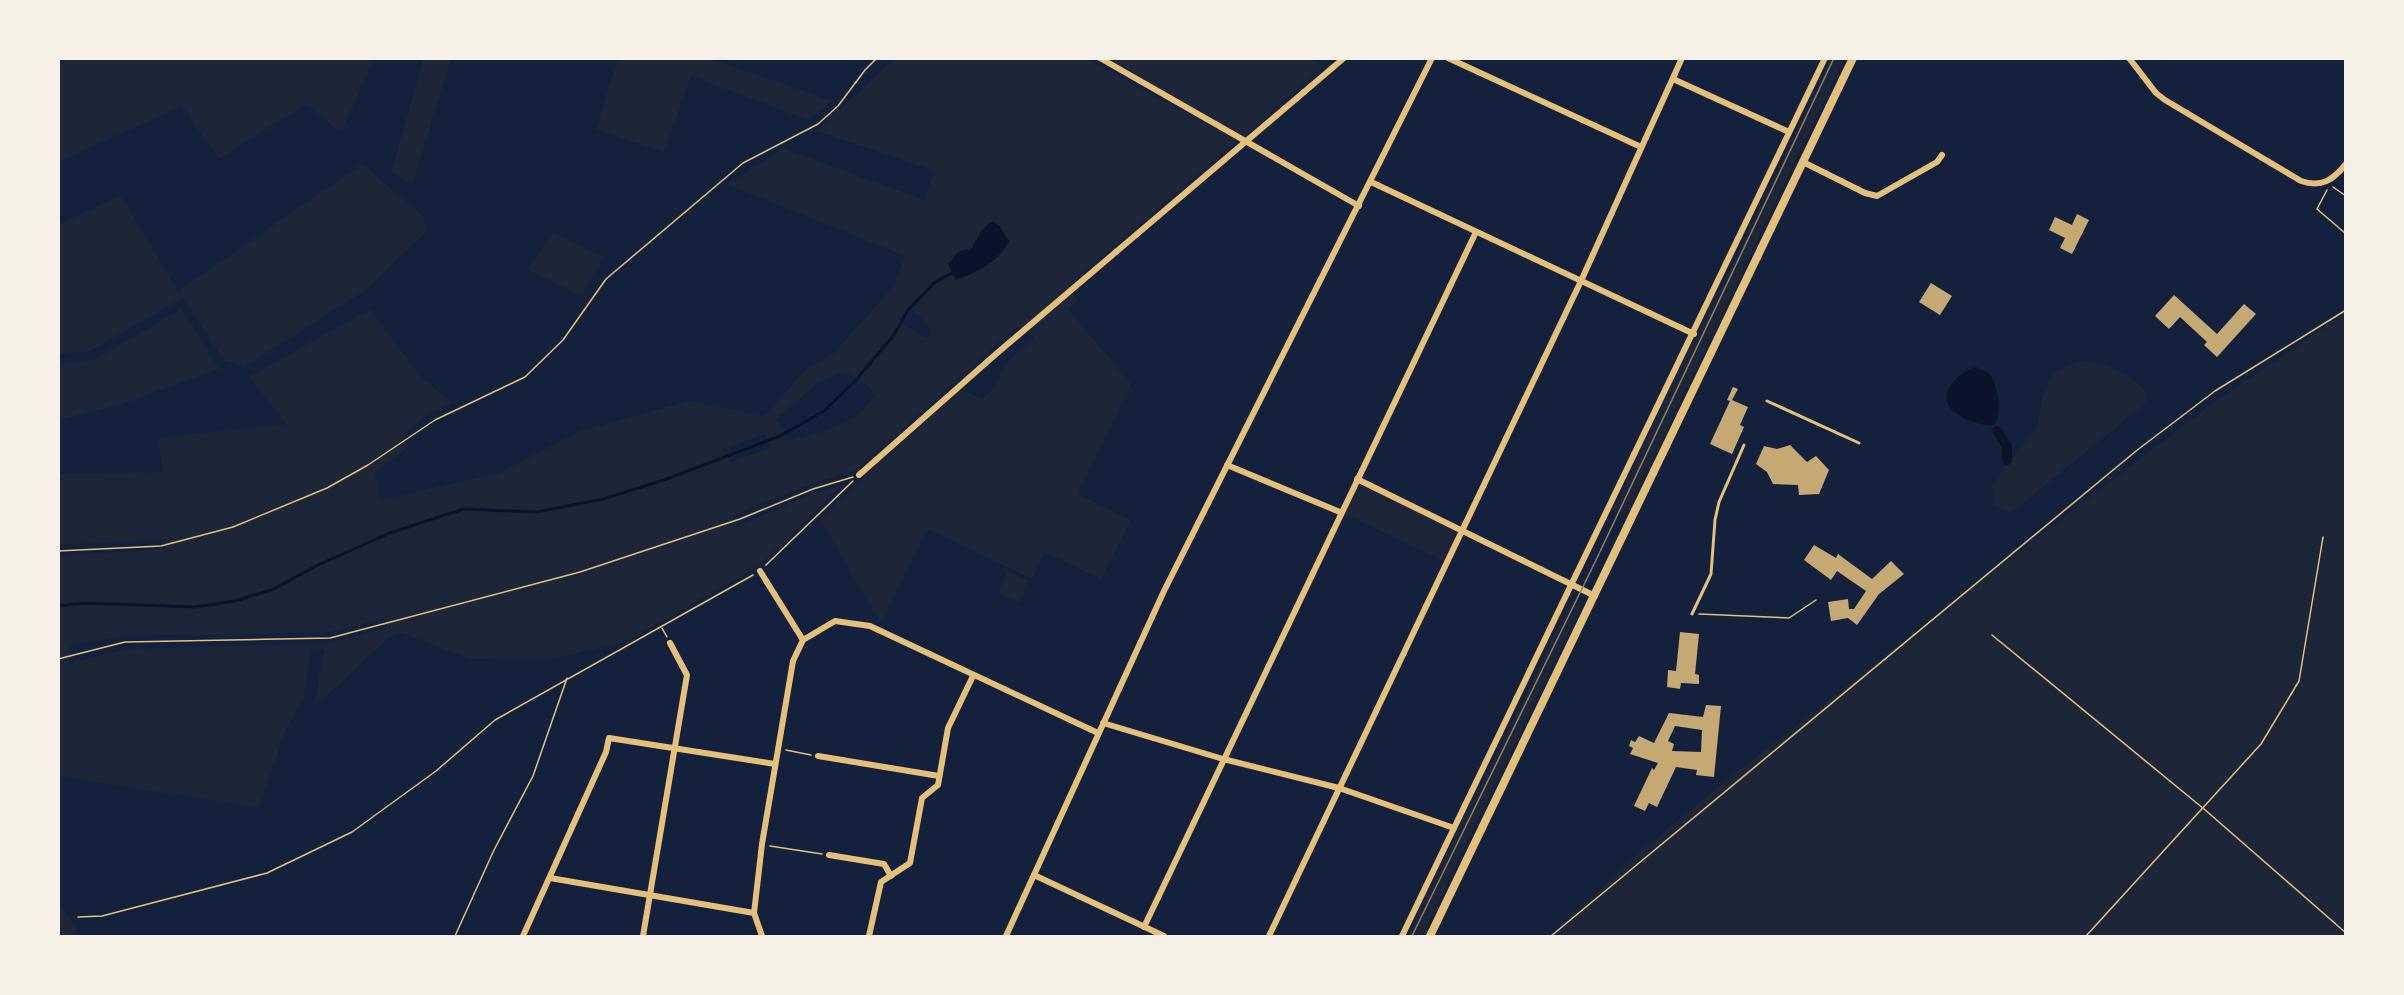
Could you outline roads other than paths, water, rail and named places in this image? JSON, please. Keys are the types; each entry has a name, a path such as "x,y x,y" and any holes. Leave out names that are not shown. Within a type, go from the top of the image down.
{"street":[{"path":"1100,58 1359,206"},
{"path":"859,475 1344,58"},
{"path":"1006,936 1098,733 1227,465 1432,58"},
{"path":"1448,58 1641,147"},
{"path":"1269,936 1581,281 1682,58"},
{"path":"1402,936 1825,58"},
{"path":"1430,936 1853,58"},
{"path":"2129,58 2156,93 2165,100 2301,181 2319,184 2328,182 2346,164"},
{"path":"1673,79 1789,132"},
{"path":"1803,162 1865,193 1877,196 1937,162 1942,155"},
{"path":"1371,183 1694,334"},
{"path":"1144,927 1340,512 1476,232"},
{"path":"1227,465 1340,512"},
{"path":"1356,479 1595,597"},
{"path":"760,571 803,640"},
{"path":"762,936 754,913 762,844 793,661 803,640 835,621 870,626 1098,733"},
{"path":"643,936 687,675 670,643"},
{"path":"869,936 881,882 910,863 922,798 938,785 948,728 973,676"},
{"path":"1103,723 1223,759 1339,788 1454,828"},
{"path":"523,936 606,752 609,738 775,764"},
{"path":"818,756 939,776"},
{"path":"829,855 884,864 891,876"},
{"path":"1034,875 1164,936"},
{"path":"550,878 754,913"}],"lane":[{"path":"1767,401 1859,443"},
{"path":"1692,614 1711,574 1715,520 1719,502 1744,445"}],"waterway":[{"path":"58,606 85,603 195,607 234,601 272,590 318,565 390,533 463,509 537,512 603,499 664,480 780,436 824,411 855,381 894,335 908,310 934,283 952,273"},
{"path":"1997,431 2007,446 2007,460"}],"tram line":[{"path":"1412,936 1597,558 1834,58"}]}
